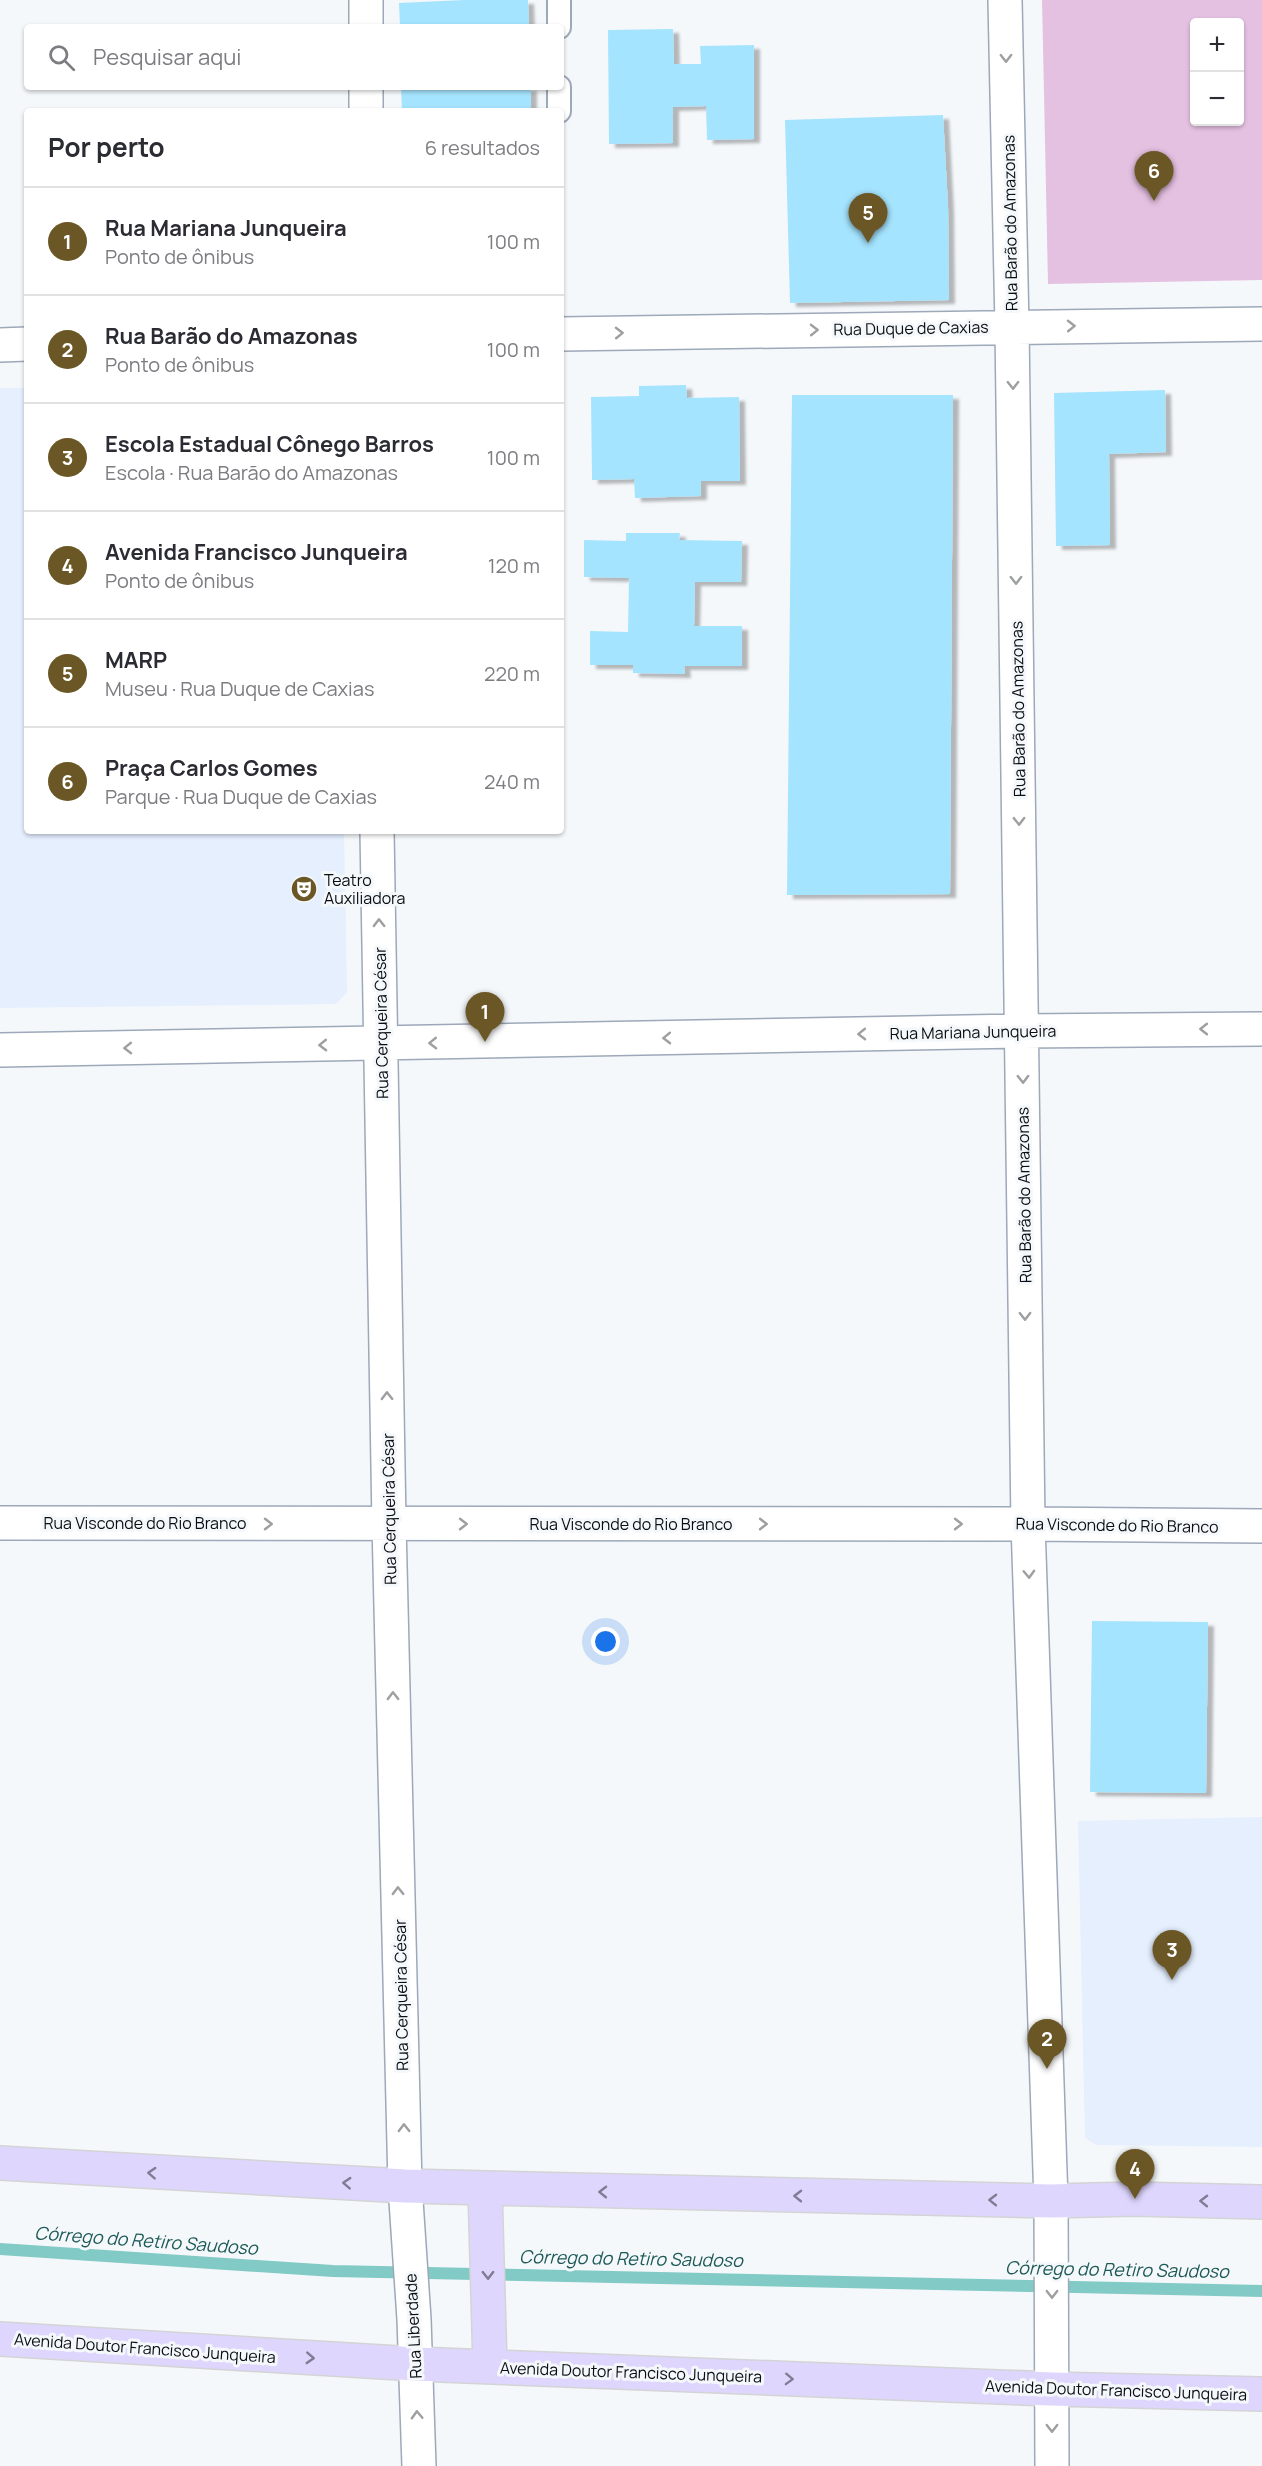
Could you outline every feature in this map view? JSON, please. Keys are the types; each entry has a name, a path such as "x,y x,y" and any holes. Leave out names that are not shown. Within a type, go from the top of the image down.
{"main road":[{"path":"0,2163 405,2186 486,2204 1135,2199 1262,2202"},
{"path":"486,2204 490,2366"},
{"name":"Avenida Doutor Francisco Junqueira","path":"0,2338 416,2364 1051,2390 1262,2394"}],"street":[{"path":"366,0 366,24"},
{"name":"Rua Barão do Amazonas","path":"1005,0 1012,327 1028,1524 1051,2201 1052,2466"},
{"path":"366,90 366,108"},
{"name":"Rua Duque de Caxias","path":"564,334 1262,324"},
{"path":"0,345 24,345"},
{"name":"Rua Cerqueira César","path":"377,834 389,1524 405,2186"},
{"name":"Rua Mariana Junqueira","path":"0,1050 1022,1030 1262,1029"},
{"name":"Rua Visconde do Rio Branco","path":"0,1523 1262,1526"},
{"name":"Rua Liberdade","path":"405,2186 414,2319 419,2466"}],"lane":[{"path":"559,0 559,24"},
{"path":"559,90 559,108"}],"shaded area":[{"path":"1042,0 1262,0 1262,280 1048,284"},
{"path":"0,388 24,388 24,834 344,834 347,992 336,1004 0,1008"},
{"path":"1262,1817 1262,2147 1096,2145 1085,2138 1078,1821"}],"building":[{"path":"528,0 529,24 400,24 399,3"},
{"path":"673,29 674,64 701,64 700,46 754,45 754,139 707,140 706,106 673,107 673,143 609,144 608,30"},
{"path":"401,90 531,90 531,108 402,108"},
{"path":"943,115 948,207 949,300 790,303 785,120"},
{"path":"686,385 687,398 739,397 740,481 701,481 701,496 635,498 634,479 592,480 591,397 639,396 639,386"},
{"path":"1165,390 1166,452 1109,454 1110,545 1056,546 1054,393"},
{"path":"792,395 953,395 950,894 787,895"},
{"path":"626,533 680,533 679,540 742,541 741,582 695,582 694,626 742,626 742,666 684,666 685,674 633,673 633,665 590,665 590,631 628,632 629,578 584,577 584,540 626,541"},
{"path":"1092,1621 1208,1622 1206,1793 1090,1792"}],"waterway":[{"name":"Córrego do Retiro Saudoso","path":"0,2249 333,2271 1262,2291"}],"place":[{"name":"Praça Carlos Gomes","path":"1154,201"},
{"name":"MARP","path":"868,243"},
{"name":"Teatro Auxiliadora","path":"304,889"},
{"name":"Rua Mariana Junqueira","path":"485,1042"},
{"name":"Escola Estadual Cônego Barros","path":"1172,1980"},
{"name":"Rua Barão do Amazonas","path":"1047,2069"},
{"name":"Avenida Francisco Junqueira","path":"1135,2199"}]}
